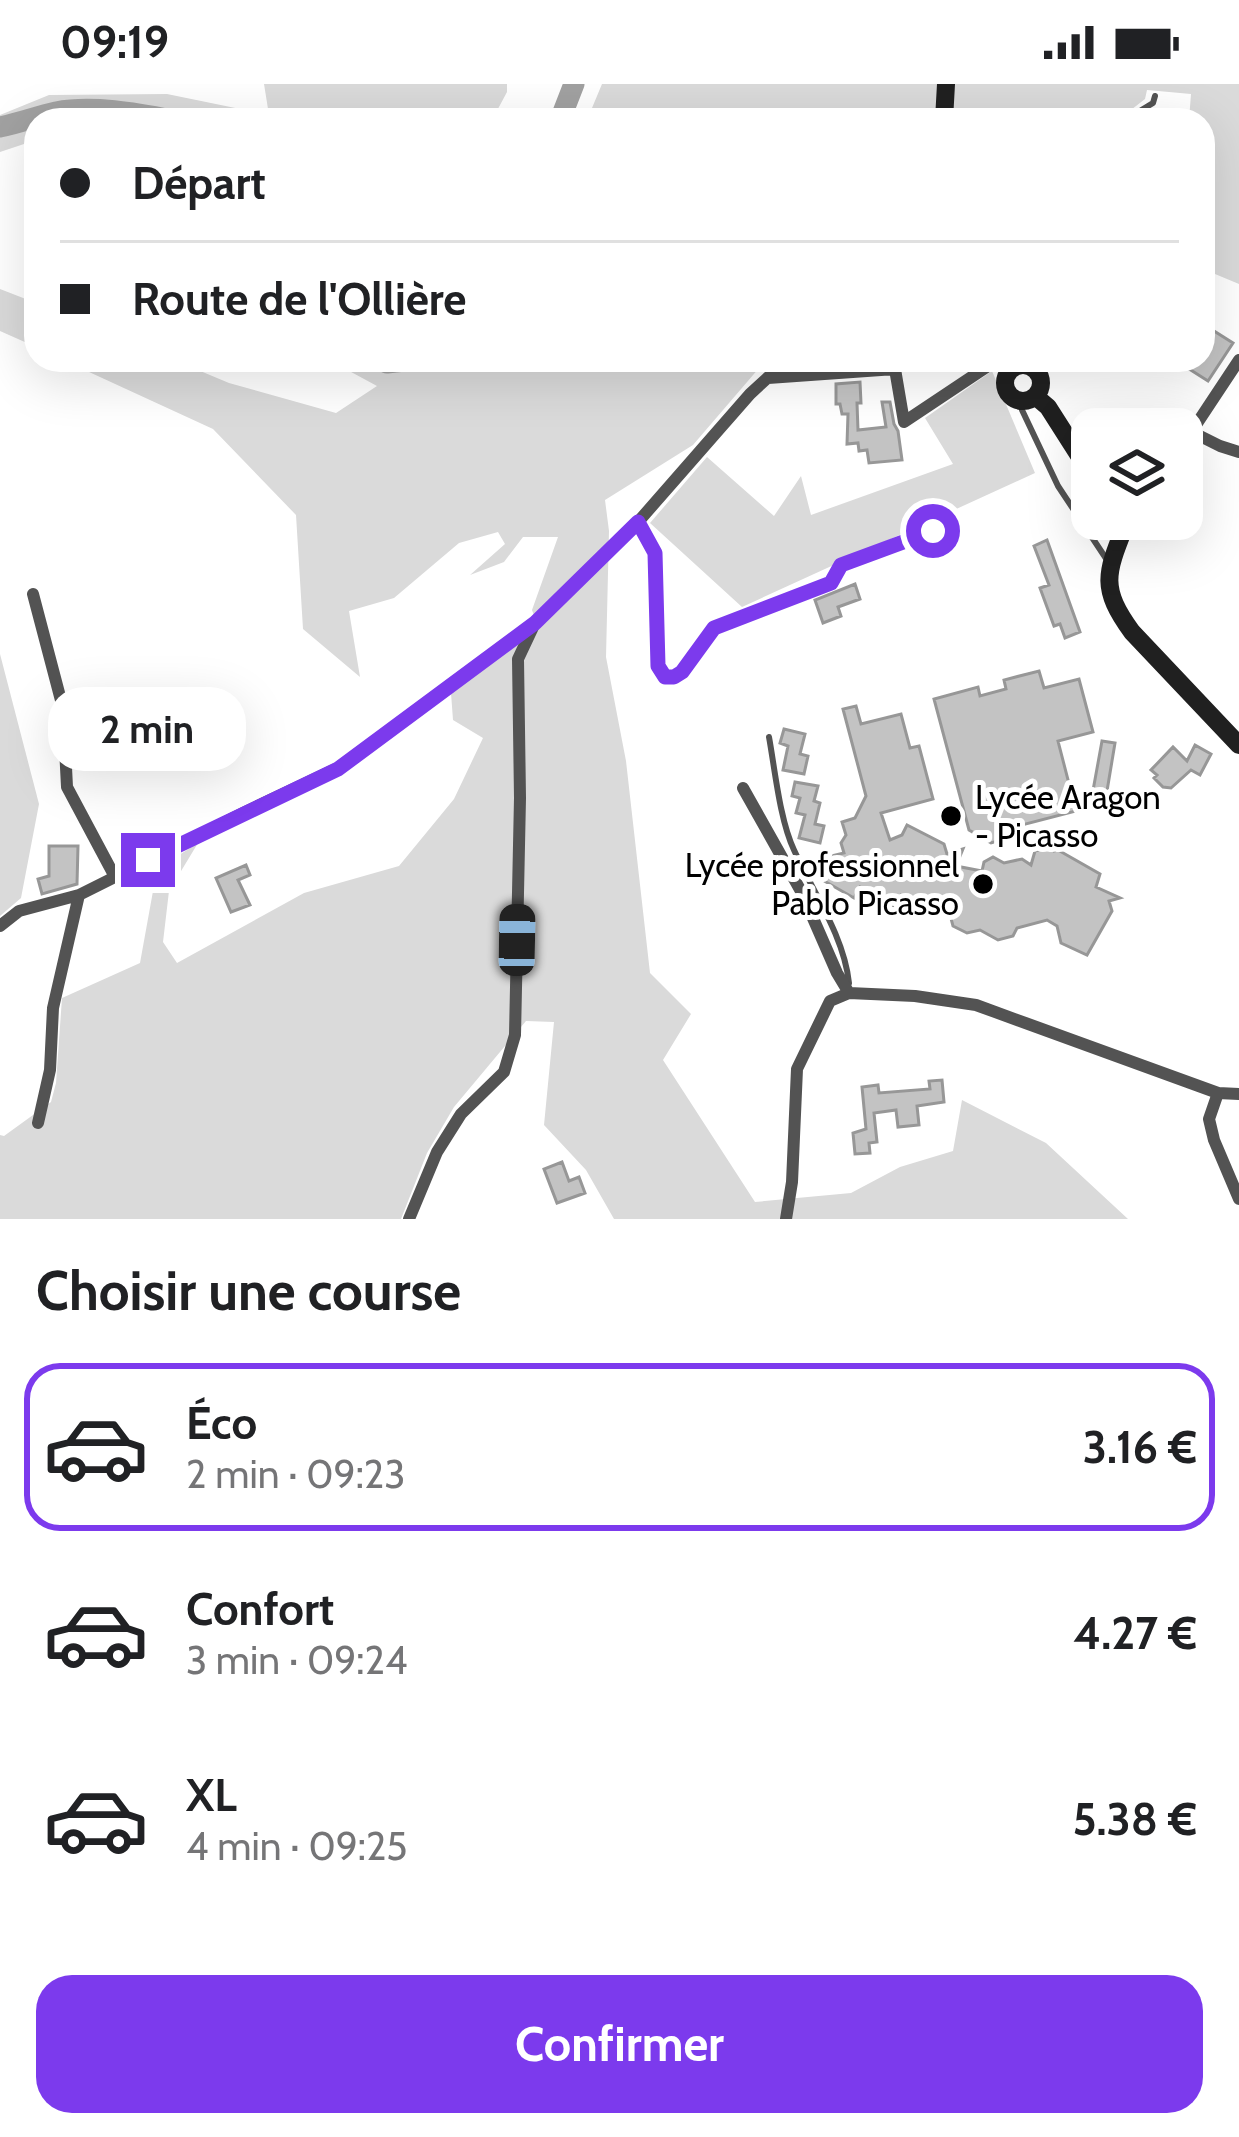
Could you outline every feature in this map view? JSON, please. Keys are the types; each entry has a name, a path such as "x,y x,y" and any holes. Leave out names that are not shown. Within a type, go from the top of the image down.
{"street":[{"path":"1203,415 1239,360"},
{"path":"0,926 20,911 79,895 338,769 535,623 638,522 773,372"},
{"path":"766,378 853,372"},
{"path":"896,372 904,422 988,372"},
{"path":"1007,372 1004,385 1009,395 1048,407 1071,443"},
{"path":"1029,398 1041,385 1036,372"},
{"path":"1203,438 1239,452"},
{"path":"638,522 655,553 658,666 665,677 682,672 714,628 831,583 841,565 933,531"},
{"path":"1118,540 1108,575 1118,613 1239,745"},
{"path":"33,594 63,708 67,787 115,877"},
{"path":"410,1219 436,1152 461,1114 504,1072 515,1035 518,659 535,623"},
{"path":"743,788 802,893 850,993"},
{"path":"38,1123 50,1070 53,1008 79,895"},
{"path":"786,1219 796,1070 830,1001 850,993 976,1005 1218,1093 1239,1094"},
{"path":"1218,1093 1209,1119 1239,1199"}],"lane":[{"path":"1145,108 1155,96"},
{"path":"1029,398 1022,410 1058,486 1110,564"},
{"path":"769,737 791,846 821,902 847,970 850,993"}],"shaded area":[{"path":"264,84 507,84 498,108 268,108"},
{"path":"602,84 1239,84 1239,284 1215,274 1215,108 1190,108 1191,94 1147,90 1145,99 1133,108 592,108"},
{"path":"167,94 235,108 24,108 24,144 0,152 0,115 49,95"},
{"path":"0,289 24,298 24,342 0,331"},
{"path":"89,372 203,372 336,413 377,386 351,372 756,372 693,445 605,500 609,531 606,657 626,761 650,973 691,1014 663,1060 755,1202 851,1193 900,1167 953,1151 962,1100 1046,1143 1128,1219 614,1219 586,1170 544,1125 554,1022 526,1021 454,1107 427,1153 401,1219 0,1219 0,1135 51,1102 62,998 140,963 157,869 198,843 169,891 163,942 177,963 304,893 399,866 454,799 483,738 453,720 451,693 539,629 532,610 558,537 523,537 504,562 470,575 505,544 498,532 459,543 394,598 349,611 360,677 303,629 296,515 213,429"},
{"path":"992,372 1035,473 742,607 650,523 707,457 774,516 801,476 811,515 953,464 925,418"},
{"path":"0,654 39,804 21,898 0,916"}],"building":[{"path":"1215,332 1233,343 1215,370"},
{"path":"1194,372 1214,372 1208,381"},
{"path":"860,382 858,430 886,427 882,402 890,402 902,460 869,463 867,450 859,451 858,443 847,444 848,414 842,414 836,404 836,384"},
{"path":"1047,540 1080,632 1065,638 1060,624 1054,626 1040,588 1049,585 1034,546"},
{"path":"855,584 860,599 838,607 841,616 823,623 815,600"},
{"path":"1039,671 1044,688 1079,679 1093,732 1058,741 1076,811 1006,829 1008,838 991,843 969,830 934,699 978,687 980,696 1006,689 1004,680"},
{"path":"856,706 861,724 901,714 910,748 919,746 933,799 881,813 890,840 902,835 907,825 944,844 947,854 963,849 956,866 982,871 984,862 993,857 1004,863 1022,859 1031,865 1035,851 1052,847 1100,874 1096,887 1120,898 1109,901 1112,911 1087,955 1061,943 1057,926 1047,920 1017,928 1013,936 998,940 980,930 967,933 953,926 949,911 940,913 937,904 922,908 901,895 894,906 860,887 854,898 819,878 831,856 844,853 842,822 855,818 866,796 843,709"},
{"path":"784,729 805,734 800,754 808,756 804,774 783,770 788,746 780,743"},
{"path":"1102,741 1115,743 1104,809 1090,807"},
{"path":"1195,745 1211,754 1200,775 1191,770 1171,788 1163,787 1151,770 1173,747 1187,761"},
{"path":"795,782 818,786 815,824 824,826 820,843 799,838 805,815 796,813 800,798 792,796"},
{"path":"49,846 78,846 77,884 42,894 38,879 49,876"},
{"path":"246,865 250,875 238,880 250,905 231,912 216,878"},
{"path":"942,1080 944,1102 917,1106 919,1125 898,1127 896,1110 874,1113 877,1142 869,1143 870,1153 855,1154 853,1133 866,1129 862,1087 878,1085 879,1093 930,1089 929,1081"},
{"path":"562,1162 569,1181 579,1177 585,1193 557,1203 544,1169"}],"waterway":[{"path":"565,108 574,84"},
{"path":"0,127 24,121"}],"place":[{"name":"Lycée Aragon - Picasso","path":"951,816"},
{"name":"Lycée professionnel Pablo Picasso","path":"983,884"}],"route":[{"path":"148,860 338,769 535,623 638,522 655,553 658,666 665,677 682,672 714,628 831,583 841,565 933,531"}]}
